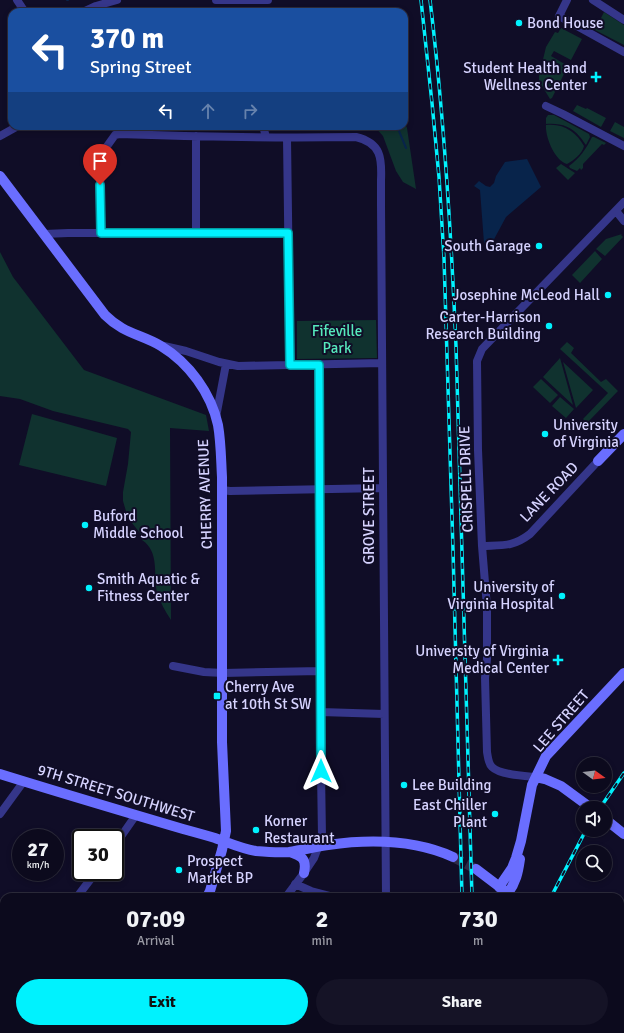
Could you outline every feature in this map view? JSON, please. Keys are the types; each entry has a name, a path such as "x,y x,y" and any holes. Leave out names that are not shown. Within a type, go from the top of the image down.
{"street":[{"path":"92,8 117,0"},
{"path":"216,0 268,0"},
{"path":"567,0 559,16 624,52"},
{"path":"593,0 624,20"},
{"path":"546,106 624,146"},
{"path":"0,136 11,130"},
{"path":"264,130 266,137"},
{"path":"101,233 100,156 116,135 287,138 290,365"},
{"path":"196,136 196,233"},
{"name":"GROVE STREET","path":"287,138 356,137 367,140 379,153 382,166 381,211 386,893"},
{"name":"CHERRY AVENUE","path":"0,176 105,315 122,328 160,345 179,359 206,392 216,417 220,446 222,490 222,749 226,831 216,871 208,893"},
{"name":"CRISPELL DRIVE","path":"536,777 497,771 491,766 488,760 485,678 487,659 487,607 482,546 478,450 477,361 478,355 482,349 624,202"},
{"path":"616,211 624,221"},
{"path":"44,234 288,233"},
{"path":"160,345 238,366 382,364"},
{"path":"216,417 226,364"},
{"path":"289,893 314,858 322,837 319,365"},
{"name":"LANE ROAD","path":"482,546 510,545 522,540 530,534 624,434"},
{"path":"222,490 383,488"},
{"path":"173,666 204,672 223,673 321,671"},
{"name":"LEE STREET","path":"507,892 514,885 519,868 521,841 532,786 546,756 624,673"},
{"path":"321,712 384,714"},
{"name":"9TH STREET SOUTHWEST","path":"0,774 254,850 290,852 319,846 353,842 385,842 431,848 453,857"},
{"path":"536,777 562,786 582,801"},
{"path":"0,814 24,781"},
{"path":"124,832 136,815"},
{"path":"612,825 624,834"},
{"path":"290,852 298,854 304,859 306,865 304,873"},
{"path":"476,869 507,892"},
{"path":"80,893 89,881"},
{"path":"295,884 319,893"}],"green space":[{"path":"604,12 624,25 624,45 595,30"},
{"path":"561,28 582,39 571,60 554,51 551,56 568,66 552,98 550,99 539,81 539,76 546,47 555,32 558,33"},
{"path":"577,105 586,109 587,108 606,118 601,127 573,111"},
{"path":"548,115 554,115 589,134 590,137 586,145 573,130 561,125 546,124 546,118"},
{"path":"615,122 624,127 624,138 610,131"},
{"path":"546,125 558,125 564,127 581,141 584,146 583,149 575,159 567,164 555,154 547,136"},
{"path":"378,130 407,130 416,189 403,182 396,171 383,136"},
{"path":"592,137 606,143 604,145 602,144 583,164 583,168 581,170 580,168 577,171 570,168 569,166 582,153"},
{"path":"561,164 575,173 568,180 556,168"},
{"path":"622,234 621,235 623,237 605,256 596,249 606,239"},
{"path":"595,251 602,259 580,283 572,275"},
{"path":"0,252 13,277 84,370 206,415 209,431 170,428 171,620 157,592 154,557 148,545 142,540 140,533 128,518 123,501 131,432 128,429 53,411 20,399 0,396"},
{"name":"Fifeville Park","path":"376,320 377,358 297,359 297,321"},
{"path":"567,342 574,348 571,353 601,382 606,379 618,391 587,423 583,419 608,393 560,349"},
{"path":"560,358 573,405 543,377"},
{"path":"563,362 593,390 576,408"},
{"path":"541,379 558,395 550,403 533,387"},
{"path":"560,397 574,409 566,418 552,406"},
{"path":"32,414 117,438 106,486 19,465"}],"water":[{"path":"527,159 541,187 506,217 492,243 484,243 480,190 474,186 479,181 490,187 494,183 496,176 505,162"}],"waterway":[{"path":"399,130 406,148"}],"tunnel":[{"path":"453,857 476,869"}],"railway":[{"path":"421,0 439,177 444,258 462,893"},
{"path":"430,0 443,129 454,303 472,893"},
{"path":"605,801 624,773"},
{"path":"553,893 582,837"}],"place":[{"name":"Bond House","path":"519,23"},
{"name":"Student Health and Wellness Center","path":"596,77"},
{"name":"South Garage","path":"539,246"},
{"name":"Josephine McLeod Hall","path":"608,295"},
{"name":"Carter-Harrison Research Building","path":"549,326"},
{"name":"University of Virginia","path":"545,434"},
{"name":"Buford Middle School","path":"85,525"},
{"name":"Smith Aquatic & Fitness Center","path":"89,588"},
{"name":"University of Virginia Hospital","path":"562,596"},
{"name":"University of Virginia Medical Center","path":"558,660"},
{"name":"Cherry Ave at 10th St SW","path":"217,696"},
{"name":"Lee Building","path":"404,785"},
{"name":"East Chiller Plant","path":"495,814"},
{"name":"Korner Restaurant","path":"256,830"},
{"name":"Prospect Market BP","path":"179,870"}],"route":[{"path":"100,185 101,233 288,233 290,365 319,365 321,771"}]}
